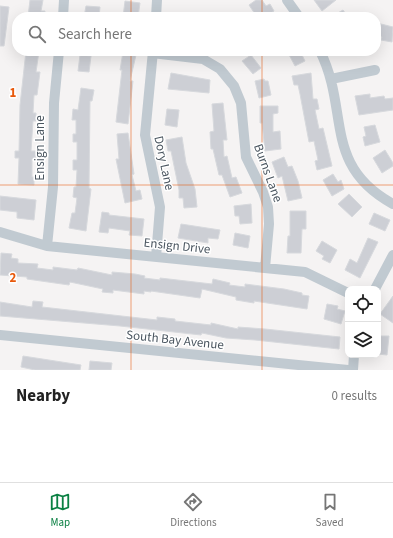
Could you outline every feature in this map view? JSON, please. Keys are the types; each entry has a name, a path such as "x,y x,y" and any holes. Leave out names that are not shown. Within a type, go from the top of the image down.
{"street":[{"path":"63,12 64,0"},
{"path":"156,12 157,0"},
{"path":"287,0 295,12"},
{"name":"Ensign Lane","path":"47,246 53,187 54,103 59,56"},
{"name":"Dory Lane","path":"152,56 145,135 160,207 156,257"},
{"name":"Burns Lane","path":"181,56 203,59 220,69 234,86 241,102 246,157 263,192 268,207 269,224 265,268"},
{"path":"322,56 331,79 342,142 353,170 363,183 393,204"},
{"path":"331,79 375,70"},
{"name":"Ensign Drive","path":"0,232 47,246 305,272 345,292"},
{"path":"377,286 393,255"},
{"name":"South Bay Avenue","path":"0,335 348,370"},
{"path":"353,370 354,358"}],"building":[{"path":"30,0 43,0 41,11 45,12 29,12"},
{"path":"256,0 262,0 266,6 270,4 274,11 254,12 249,5"},
{"path":"314,0 336,0 322,11"},
{"path":"125,1 140,3 139,12 124,12"},
{"path":"0,6 9,7 4,46 0,46"},
{"path":"86,6 100,7 100,12 85,12"},
{"path":"381,24 393,27 392,42 381,40"},
{"path":"25,56 38,56 36,72 40,72 37,95 34,95 33,113 36,113 36,121 33,121 31,151 36,151 36,159 32,159 32,177 34,177 34,185 18,184 19,158 15,158 15,151 19,151 20,105"},
{"path":"80,56 91,56 89,72 78,71"},
{"path":"122,56 136,56 130,81 133,81 128,124 116,122 122,70 120,70"},
{"path":"252,56 261,68 253,74 242,61"},
{"path":"290,56 302,56 305,61 295,66"},
{"path":"171,73 210,80 209,93 168,89"},
{"path":"311,73 313,99 317,99 319,109 315,110 319,129 323,128 332,166 317,170 315,161 318,160 314,141 309,142 298,85 294,85 292,76"},
{"path":"264,79 265,81 268,81 271,95 259,98 255,81"},
{"path":"81,88 94,90 92,101 90,101 89,188 91,189 86,231 69,228 72,213 75,213 77,198 73,197 74,187 76,187 77,170 73,170 73,160 77,160 77,142 73,142 73,134 76,134 76,120 72,120 73,109 78,110"},
{"path":"370,94 370,98 384,96 385,99 393,98 393,110 359,115 355,96"},
{"path":"223,103 227,140 223,140 224,157 227,156 232,178 236,177 242,193 230,197 222,175 219,175 213,149 211,149 210,132 214,131 212,104"},
{"path":"260,106 278,106 278,113 273,114 273,132 280,131 281,149 265,151 262,123 260,123"},
{"path":"167,109 179,110 177,127 165,125"},
{"path":"375,125 380,142 365,146 363,137 366,136 364,127"},
{"path":"128,133 134,174 132,175 136,191 140,190 142,199 125,203 116,159 119,159 117,134"},
{"path":"182,137 186,163 195,189 197,207 184,208 183,198 179,198 179,190 171,151 168,151 166,140"},
{"path":"385,150 393,163 393,166 382,173 373,158"},
{"path":"284,157 288,167 292,166 298,181 302,198 288,201 282,176 278,178 272,162"},
{"path":"333,174 338,182 341,180 344,189 332,196 323,180"},
{"path":"349,194 362,207 352,217 338,204"},
{"path":"0,196 36,200 34,220 17,218 17,212 0,210"},
{"path":"251,204 252,223 240,224 239,216 235,216 234,206"},
{"path":"290,211 306,211 306,229 302,229 301,253 287,253 288,236 290,236"},
{"path":"102,212 109,213 109,215 144,219 142,236 129,235 130,231 109,228 108,233 99,232"},
{"path":"374,213 390,220 385,231 369,224"},
{"path":"181,224 220,230 218,239 208,238 208,243 178,238"},
{"path":"235,233 250,236 248,248 233,245"},
{"path":"368,238 378,242 360,278 345,270 350,259 357,263"},
{"path":"322,241 337,250 330,263 322,259 324,256 316,251"},
{"path":"1,253 12,254 11,258 18,259 18,263 38,264 37,268 53,270 53,267 77,270 78,268 112,275 112,272 135,274 145,276 144,278 160,280 160,278 212,284 213,279 230,283 229,285 245,287 245,284 284,289 309,296 307,309 254,301 254,303 236,300 236,297 202,289 200,298 151,291 144,291 144,294 113,290 113,293 102,292 103,289 70,282 69,285 27,279 27,277 0,275"},
{"path":"393,296 393,323 381,315"},
{"path":"33,301 43,302 42,307 157,320 157,317 175,319 175,321 211,325 211,323 238,329 238,327 265,329 340,337 339,349 226,338 202,333 201,335 120,326 0,316 0,302 32,307"},
{"path":"327,304 338,306 337,309 345,311 341,324 324,319"},
{"path":"381,336 389,336 387,355 381,354"},
{"path":"23,356 81,365 80,370 35,370 21,367"},
{"path":"90,361 112,363 111,370 89,370"}]}
